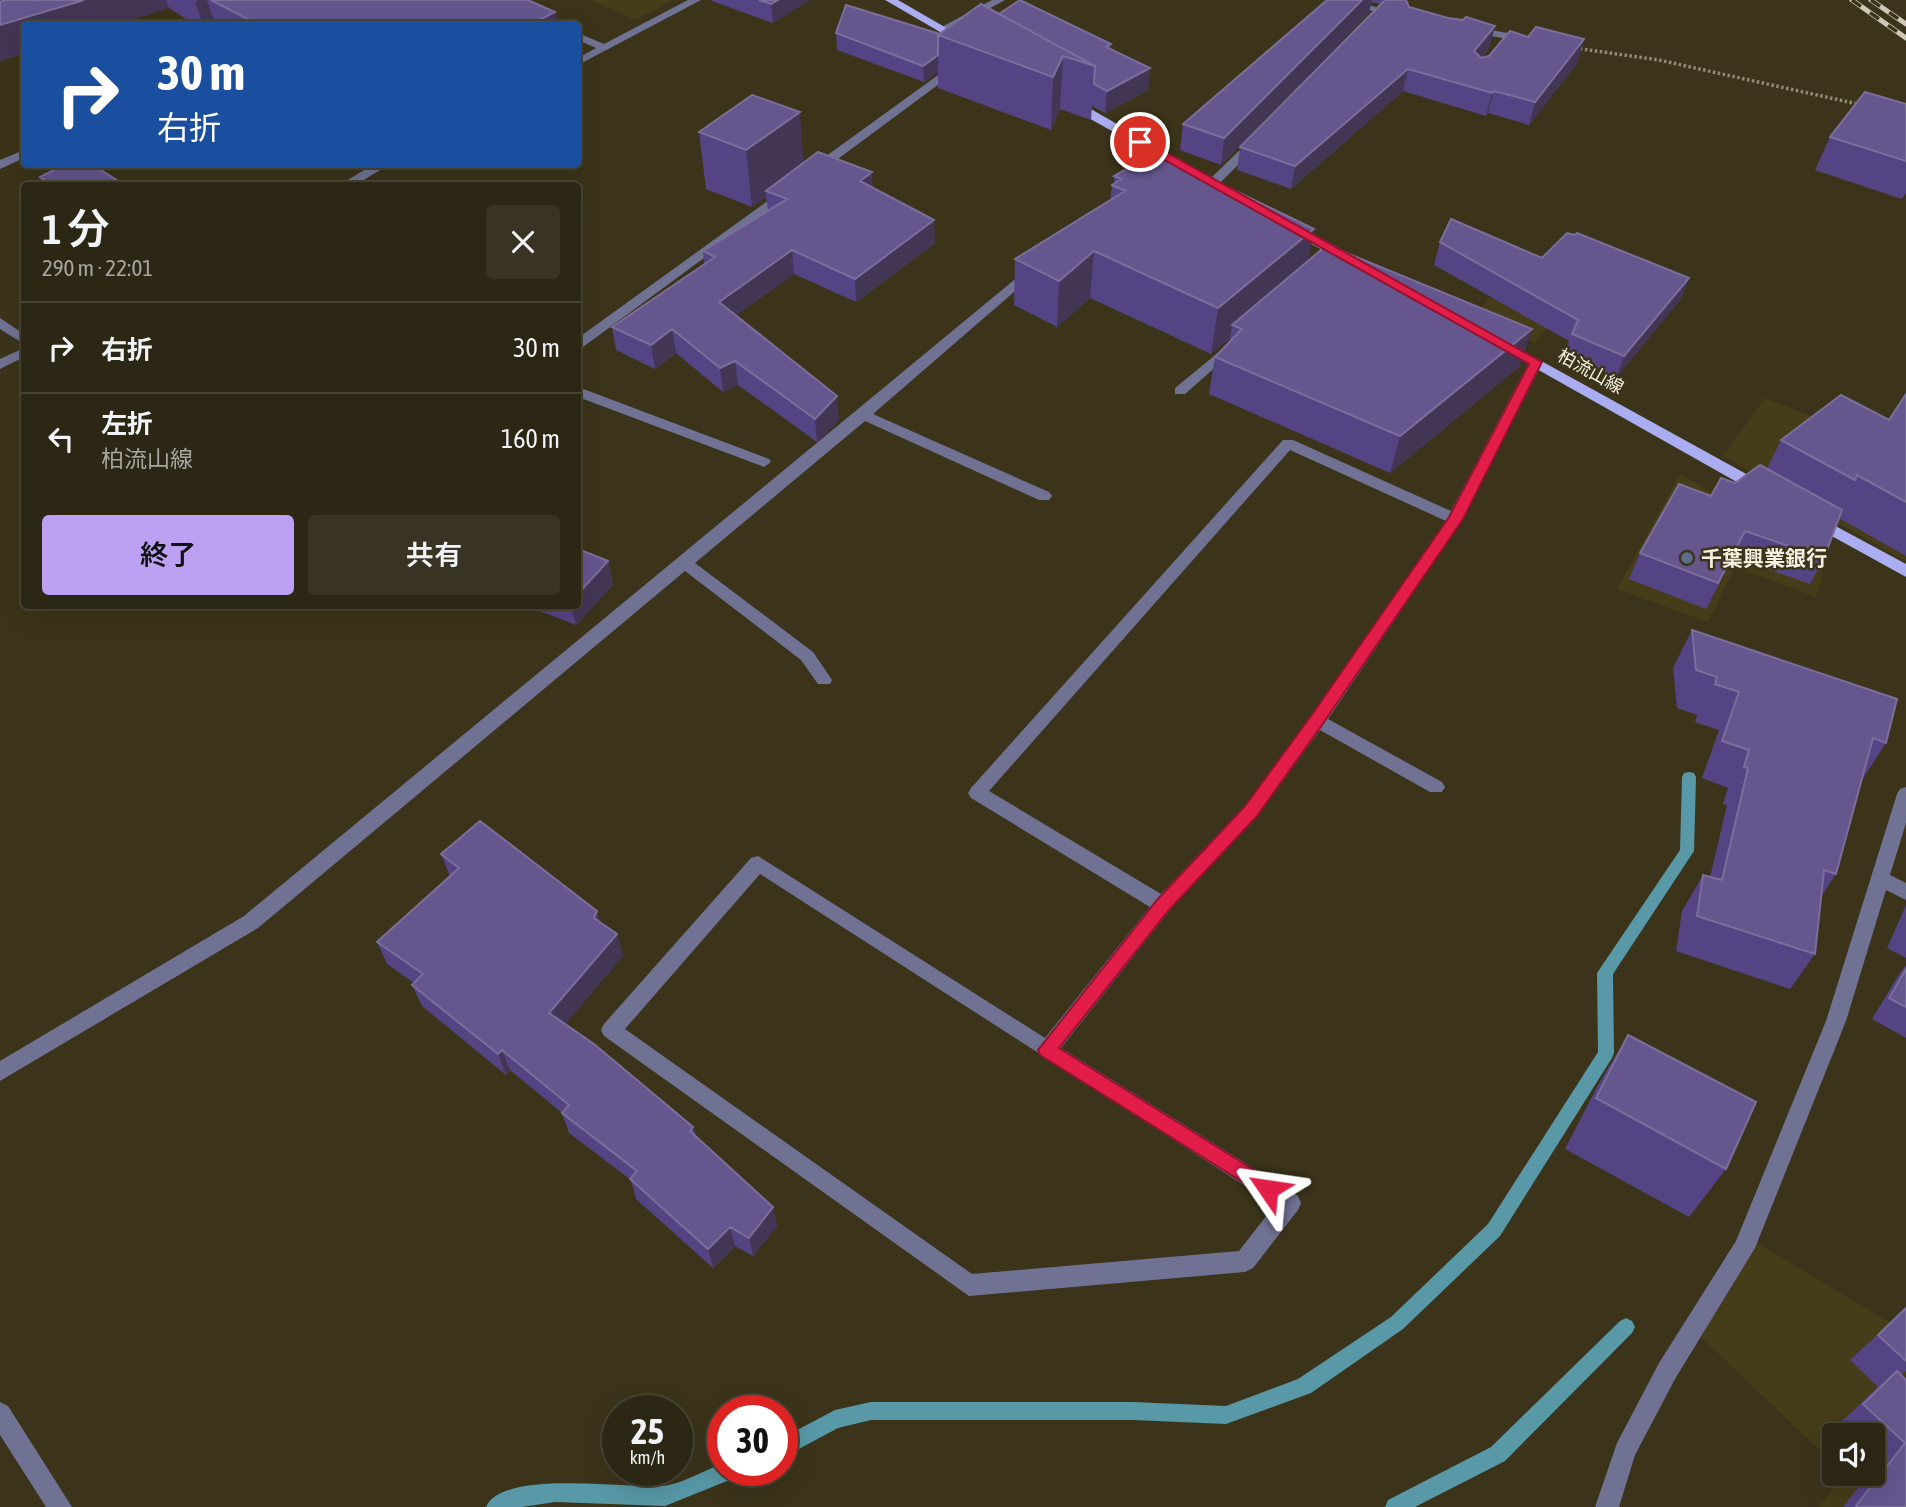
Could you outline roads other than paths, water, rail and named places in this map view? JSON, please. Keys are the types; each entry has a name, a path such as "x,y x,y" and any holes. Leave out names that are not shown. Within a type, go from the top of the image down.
{"main road":[{"path":"890,0 942,30 973,54"},
{"path":"1059,96 1158,160 1219,185"},
{"path":"1283,221 1335,259 1365,268"},
{"name":"柏流山線","path":"1487,335 1775,497"},
{"path":"1798,510 1906,571"}],"street":[{"path":"581,60 696,0"},
{"path":"942,30 1000,0"},
{"path":"1332,0 1376,15 1406,16"},
{"path":"1457,26 1504,42 1573,48"},
{"path":"581,37 605,48"},
{"path":"581,342 973,54"},
{"path":"1219,185 1264,134"},
{"path":"0,165 21,154"},
{"path":"351,182 377,168"},
{"path":"0,1072 251,922 863,415 1039,263"},
{"path":"0,322 21,338"},
{"path":"1180,391 1237,341"},
{"path":"0,365 21,354"},
{"path":"1047,1050 1163,905 1251,811 1317,721 1455,519 1536,362"},
{"path":"581,393 764,462"},
{"path":"863,415 1044,496"},
{"path":"1163,905 977,793 1288,443 1455,519"},
{"path":"683,562 807,656 824,680"},
{"path":"1317,721 1436,787"},
{"path":"1607,1507 1625,1451 1667,1371 1744,1248 1836,1021 1906,794"},
{"path":"758,863 1047,1050 1290,1203 1245,1261 970,1285 611,1030 758,863"},
{"path":"1880,878 1906,892"},
{"path":"0,1413 60,1507"}],"waterway":[{"path":"798,1440 835,1419 871,1411 1133,1411 1226,1415 1304,1386 1397,1323 1494,1230 1606,1053 1605,973 1687,851 1689,777"},
{"path":"1395,1507 1498,1454 1626,1327"},
{"path":"496,1507 506,1500 555,1492 665,1496 707,1479"}],"railway":[{"path":"1852,0 1906,38"},
{"path":"1871,0 1906,24"}],"place":[{"name":"千葉興業銀行","path":"1687,558"}]}
